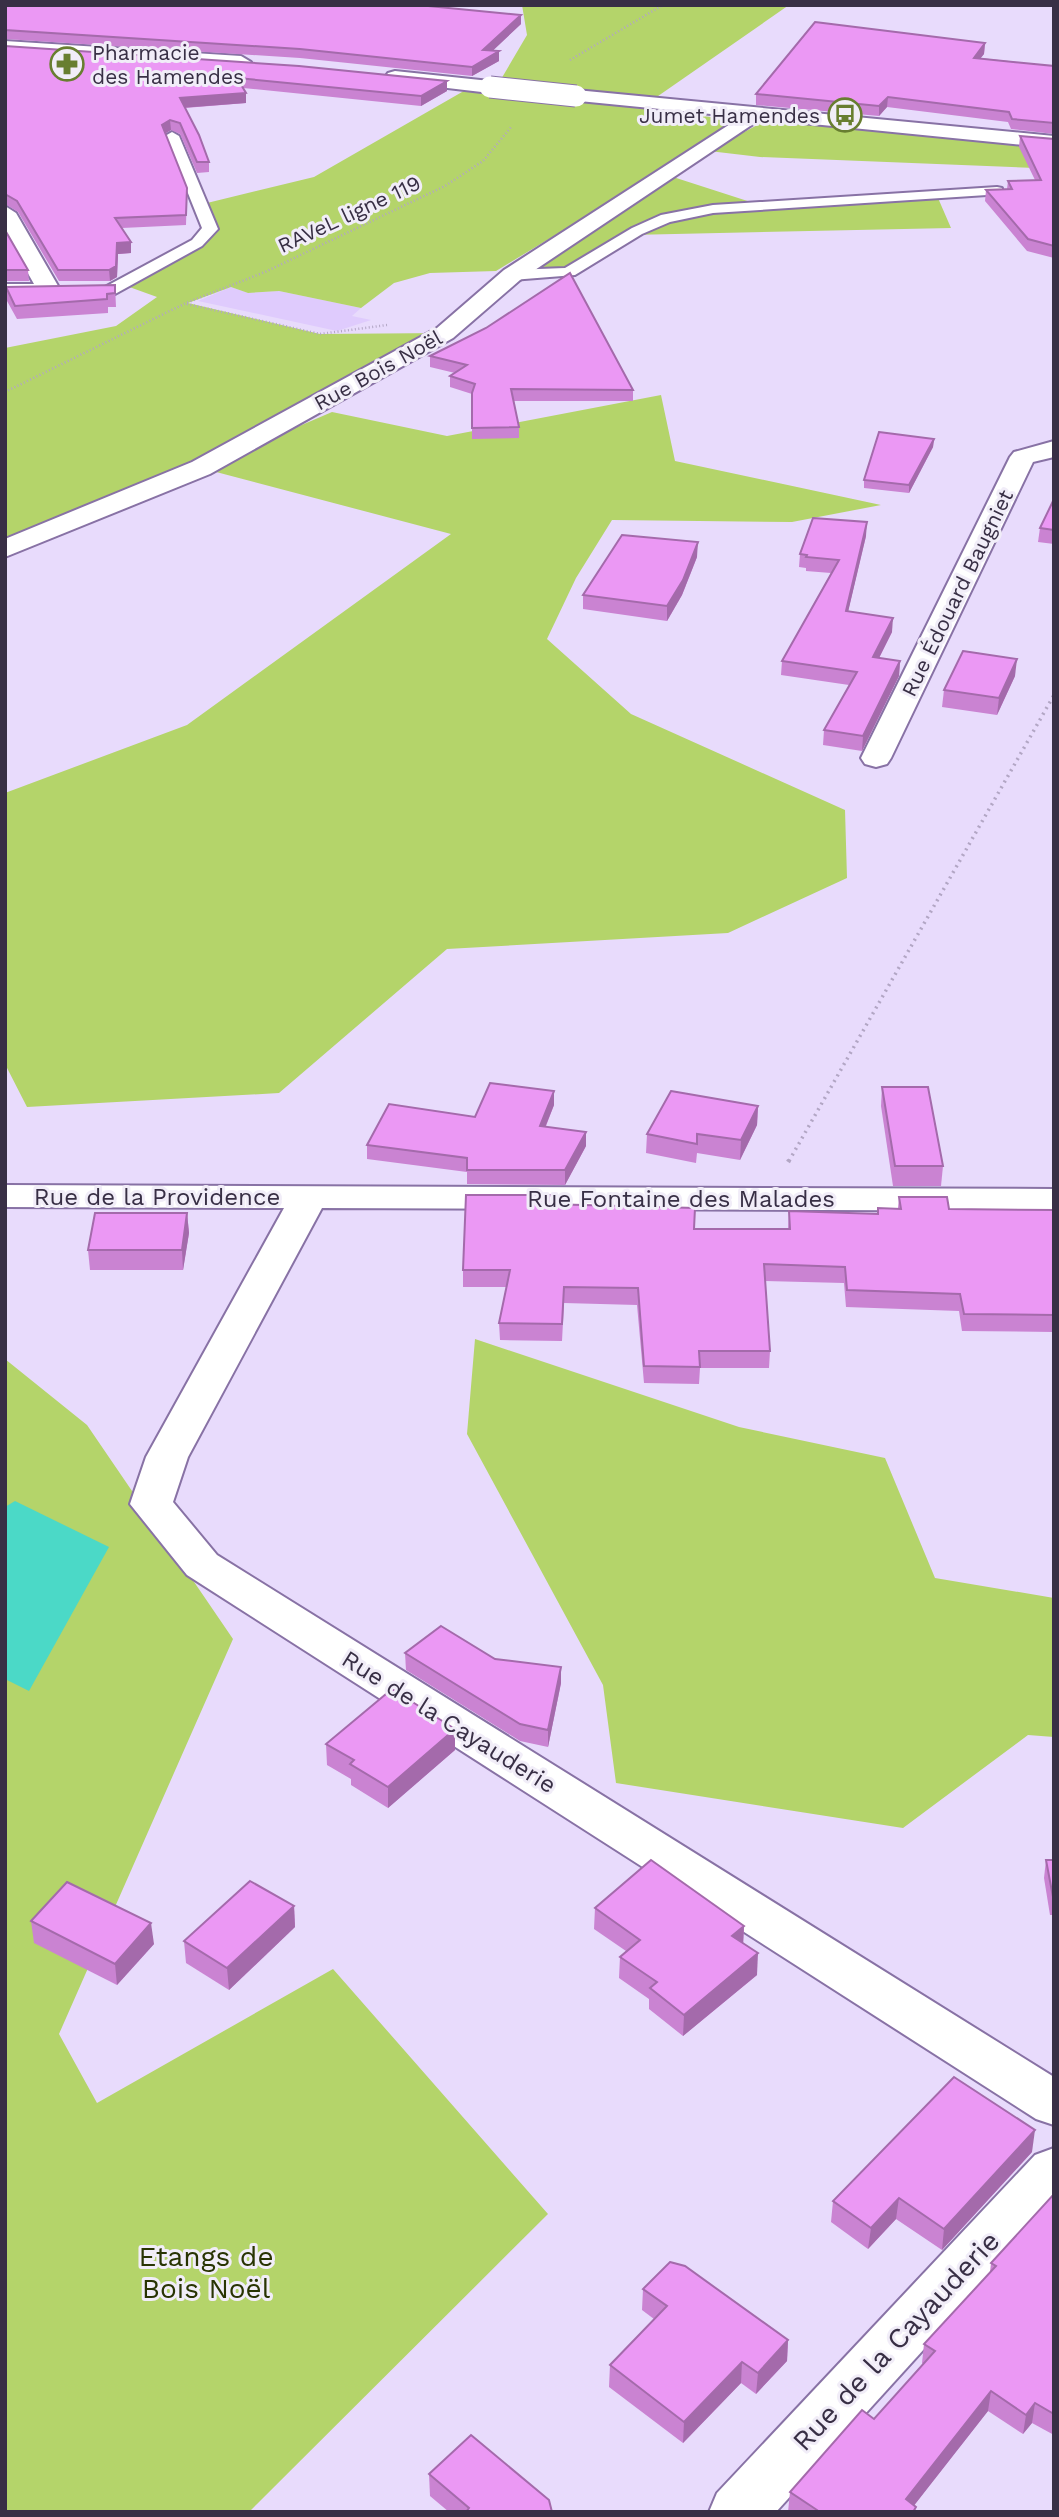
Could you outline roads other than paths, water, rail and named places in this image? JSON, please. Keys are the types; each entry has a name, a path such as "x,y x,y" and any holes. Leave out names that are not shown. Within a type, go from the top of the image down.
{"street":[{"path":"5,47 259,64"},
{"path":"382,76 1054,142"},
{"name":"Rue Bois Noël","path":"5,549 201,468 445,333 512,275 755,114"},
{"path":"5,213 66,291"},
{"path":"5,291 109,291"},
{"name":"Rue Édouard Baugniet","path":"876,758 1023,457 1054,449"},
{"name":"Rue de la Providence","path":"5,1196 308,1199"},
{"name":"Rue Fontaine des Malades","path":"308,1199 1054,1200"},
{"name":"Rue de la Cayauderie","path":"308,1199 167,1457 151,1504 202,1566 1054,2104"},
{"name":"Rue de la Cayauderie","path":"738,2512 1054,2169"}],"lane":[{"path":"109,291 197,243 210,229 172,136"},
{"path":"512,275 569,272 656,222 713,209 997,191"}],"place":[{"name":"Pharmacie des Hamendes","path":"67,64"},
{"name":"Jumet Hamendes","path":"845,115"}],"park label":[{"name":"Etangs de Bois Noël","path":"206,2272"}]}
